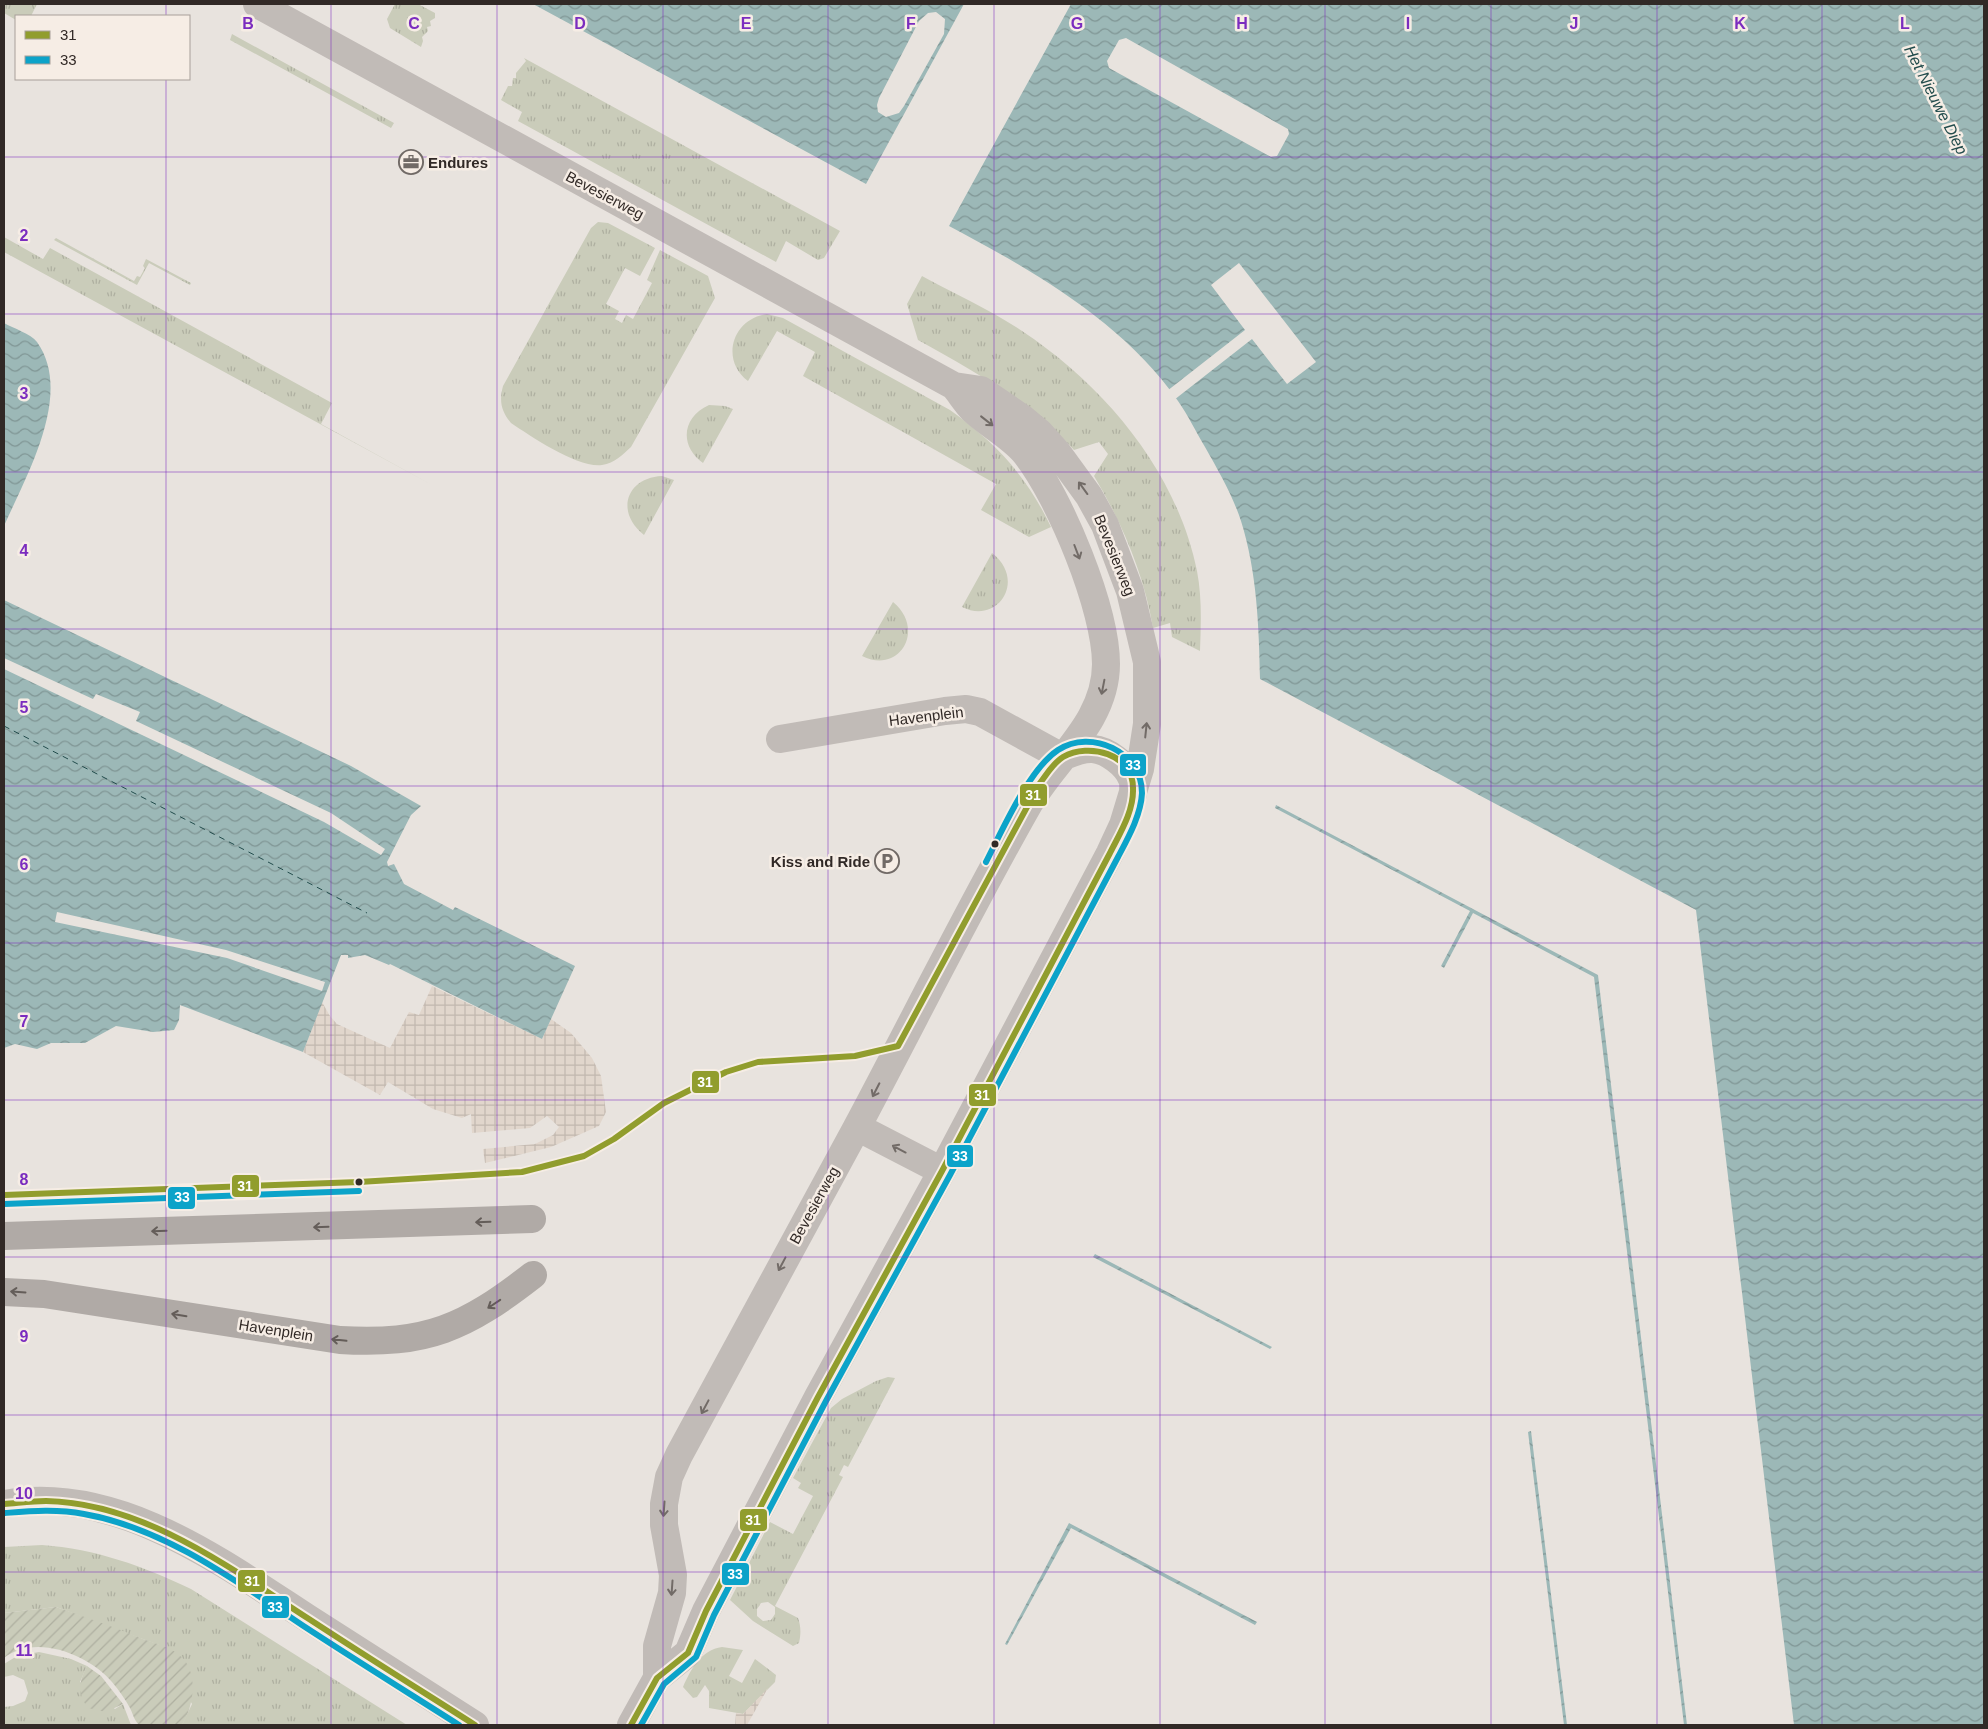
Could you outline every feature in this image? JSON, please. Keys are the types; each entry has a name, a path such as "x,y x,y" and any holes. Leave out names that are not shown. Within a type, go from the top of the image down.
{"main road":[{"path":"4,1236 532,1219"},
{"name":"Havenplein","path":"4,1292 44,1294 340,1340 386,1341 431,1334 470,1319 502,1299 533,1274"}],"street":[{"name":"Bevesierweg","path":"257,4 954,386 981,390 1022,418 1040,433 1057,452 1089,496 1105,525 1130,591 1147,662 1147,724 1140,769 1133,794 1110,853 942,1171 814,1406 706,1611 688,1653 657,1678 631,1725"},
{"name":"Bevesierweg","path":"657,1678 657,1646 672,1593 673,1575 664,1525 669,1477 1040,783 1084,729 1100,700 1106,668 1106,654 1097,614 1078,555 1050,490 1023,450 973,409 954,386"},
{"name":"Havenplein","path":"780,739 923,714 966,709 980,712 1062,757"},
{"path":"1062,757 1080,750 1094,749 1109,754 1123,765 1133,779 1133,794"},
{"path":"857,1127 942,1171"},
{"path":"4,1504 28,1499 70,1504 112,1512 157,1527 212,1556 475,1725"}],"green space":[{"path":"4,4 37,4 32,15 15,15 15,19 4,13"},
{"path":"395,4 418,4 435,13 435,18 430,21 431,26 427,27 428,31 422,37 421,47 390,28 387,19"},
{"path":"232,34 394,123 391,128 230,40"},
{"path":"524,58 840,231 824,258 818,260 786,241 776,262 518,121 522,112 501,100 508,86 512,86 516,73 526,61"},
{"path":"598,222 608,223 655,248 640,276 625,268 606,304 619,311 615,319 622,323 626,315 633,319 652,283 647,280 660,250 708,276 715,298 631,447 615,461 602,465 592,465 568,457 511,423 503,410 501,396 503,386 591,228"},
{"path":"4,237 43,259 50,248 332,403 321,424 432,485 4,252"},
{"path":"56,238 134,281 137,276 140,277 145,268 143,266 146,259 191,283 190,285 149,263 137,285 54,240"},
{"path":"922,276 998,316 1053,353 1109,405 1133,434 1155,466 1173,499 1187,535 1197,571 1200,591 1200,651 1172,637 1170,623 1153,628 1144,588 1131,549 1114,512 1094,476 1108,454 1099,442 1074,450 1020,402 981,376 918,340 907,304"},
{"path":"767,314 783,318 950,410 982,435 1009,462 1031,492 1051,527 1029,537 981,510 996,484 803,376 815,352 777,331 748,381 739,372 734,362 732,352 734,342 738,332 745,324 755,317"},
{"path":"709,405 725,406 733,409 703,463 690,448 687,432 693,417"},
{"path":"662,476 674,480 644,535 635,526 630,516 627,507 629,498 633,489 640,483 650,478"},
{"path":"992,553 1002,564 1007,575 1007,587 1004,597 997,605 987,610 975,611 962,607"},
{"path":"893,602 903,613 907,624 908,636 904,646 897,654 888,659 876,660 862,656"},
{"path":"888,1377 895,1378 848,1467 844,1465 839,1475 843,1477 775,1606 798,1618 800,1640 799,1643 793,1646 753,1621 730,1600 770,1522 793,1534 813,1496 798,1488 801,1483 793,1478 831,1408 842,1399 876,1381","holes":["768,1602 775,1607 775,1614 771,1620 763,1621 757,1616 757,1609 761,1603"]},
{"path":"42,1545 81,1550 119,1560 191,1589 407,1725 182,1725 192,1704 159,1645 56,1607 4,1613 4,1547"},
{"path":"56,1607 161,1645 178,1654 190,1669 193,1688 190,1708 182,1725 139,1725 126,1701 102,1672 90,1663 61,1650 31,1647 17,1651 4,1658 4,1613"},
{"path":"722,1647 743,1650 729,1676 742,1683 755,1659 776,1675 775,1682 743,1714 709,1708 709,1691 705,1685 697,1697 693,1698 683,1687 698,1661 708,1652"},
{"path":"39,1652 71,1659 87,1666 80,1682 115,1709 123,1704 131,1725 4,1725 4,1707 13,1706 25,1701 28,1693 24,1680 13,1675 4,1677 4,1664 17,1656"},
{"path":"87,1666 101,1676 123,1704 106,1712 88,1708 84,1703 80,1687"}],"shaded area":[{"path":"432,986 542,1039 551,1019 571,1033 592,1058 601,1076 606,1112 599,1126 551,1147 485,1163 483,1149 535,1144 553,1135 559,1127 547,1116 530,1128 472,1133 471,1114 462,1118 433,1109 388,1082 380,1095 303,1052 322,1002 337,1024 390,1048 409,1012 419,1015"},
{"path":"768,1688 747,1725 735,1725 736,1713 743,1714"}],"water":[{"path":"533,4 964,4 866,184"},
{"name":"Het Nieuwe Diep","path":"1071,4 1984,4 1984,1725 1794,1725 1696,910 1260,679 1258,619 1254,579 1241,521 1220,474 1178,401 1156,373 1131,347 1074,300 1012,261 949,226"},
{"path":"4,323 37,342 47,363 51,386 49,410 43,435 34,460 4,526"},
{"path":"4,600 351,766 421,806 411,815 387,862 388,866 394,864 404,884 453,910 455,907 575,966 542,1039 390,964 365,955 348,958 348,955 341,955 303,1052 180,1005 179,1020 174,1030 153,1032 116,1026 85,1043 51,1043 37,1049 15,1044 4,1048"},
{"path":"1276,805 1598,975 1687,1725 1684,1725 1594,977 1473,913 1444,968 1441,966 1470,911 1275,808"},
{"path":"1095,1254 1272,1347 1270,1349 1093,1257"},
{"path":"1531,1431 1567,1725 1564,1725 1528,1432"},
{"path":"1069,1523 1257,1622 1255,1625 1071,1528 1007,1645 1005,1644"}],"pier":[{"path":"936,12 945,19 944,34 904,106 899,113 886,117 878,112 879,98 919,21 928,13"},
{"path":"1126,38 1288,129 1289,134 1277,156 1271,157 1109,68 1107,61 1119,40"},
{"path":"1239,263 1316,362 1287,384 1252,339 1174,400 1167,391 1245,330 1211,285"},
{"path":"4,658 93,699 96,694 140,712 136,721 331,813 385,849 381,855 324,822 4,669"},
{"path":"57,912 226,950 325,982 322,991 227,958 55,922"}],"ferry route":[{"path":"4,726 367,913"}],"transit line":[{"name":"33","path":"641,1725 664,1684 696,1657 714,1615 826,1401 950,1175 1126,842 1137,818 1142,793 1140,778 1134,766 1112,748 1099,743 1071,744 1058,750 1047,759 1027,786 1008,818 986,862"},
{"name":"31","path":"4,1195 359,1182 522,1172 584,1156 614,1139 664,1103 726,1072 758,1062 855,1056 898,1046 1040,783 1050,769 1063,757 1085,751 1097,751 1118,759 1131,776 1133,788 1129,813 1118,838 942,1171 818,1397 706,1611 688,1653 657,1678 631,1725"},
{"name":"33","path":"4,1204 359,1191"},
{"name":"31","path":"4,1504 46,1501 82,1505 117,1513 151,1526 185,1542 248,1579 475,1725"},
{"name":"33","path":"5,1513 35,1511 74,1512 114,1521 143,1531 171,1544 225,1574 459,1725"}],"place":[{"name":"Endures","path":"411,162"},
{"name":"Kiss and Ride","path":"887,861"}]}
